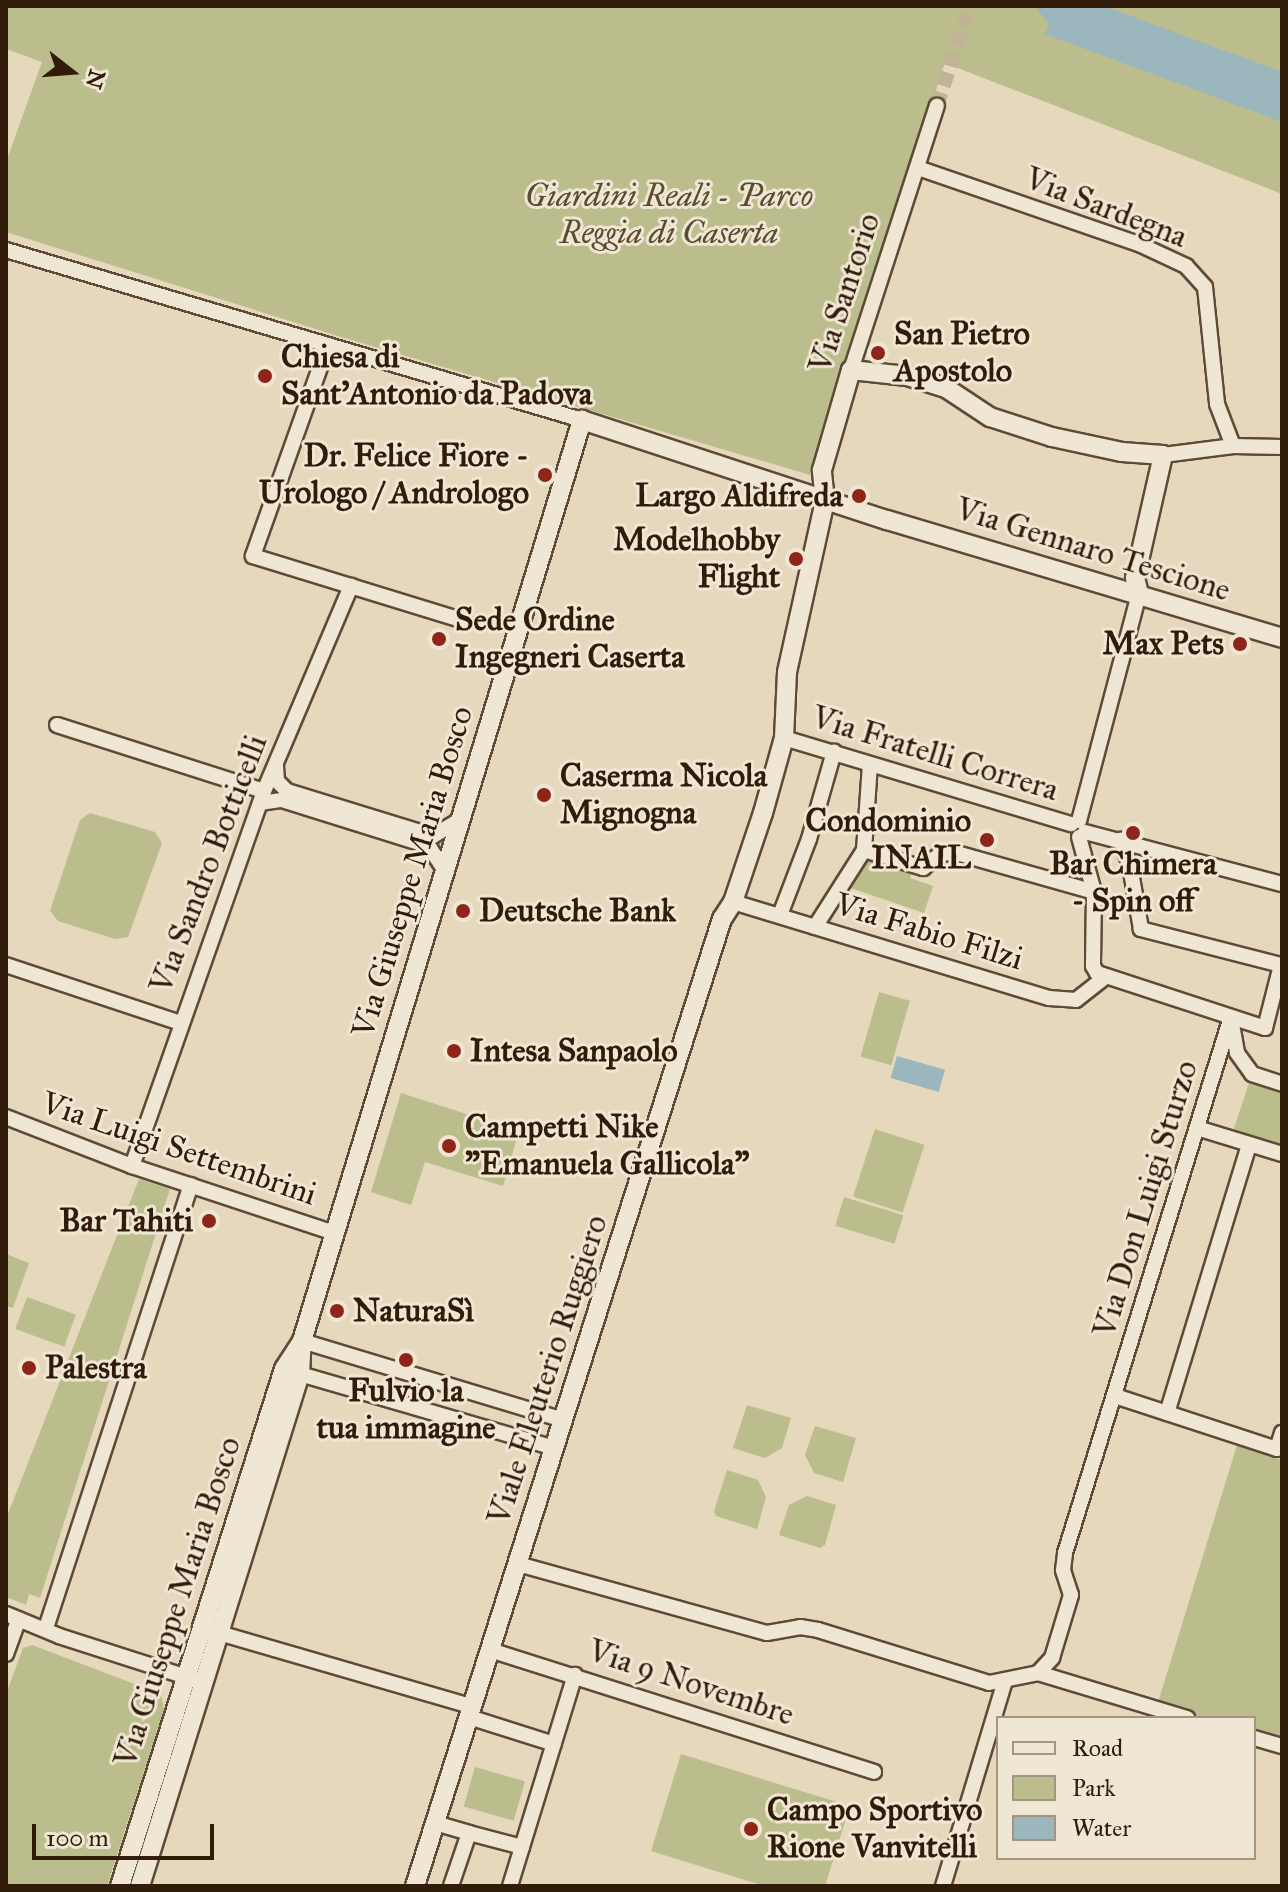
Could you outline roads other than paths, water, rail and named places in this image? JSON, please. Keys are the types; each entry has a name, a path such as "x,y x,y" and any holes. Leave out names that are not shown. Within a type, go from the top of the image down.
{"street":[{"name":"Via Santorio","path":"825,501 822,470 851,370 937,106"},
{"name":"Via Sardegna","path":"918,168 1141,245 1186,266 1205,287 1217,404 1233,446"},
{"path":"6,250 582,420 825,501"},
{"path":"328,345 253,556 464,621"},
{"path":"851,370 907,376 946,388 990,417 1052,437 1122,452 1163,455 1233,446 1282,447"},
{"name":"Via Giuseppe Maria Bosco","path":"120,1886 201,1628 302,1341 582,420"},
{"path":"1121,840 1130,866 1141,929 1281,965 1265,1028 1104,978 1093,966 1094,892 1079,828 1139,594 1135,578 1163,455"},
{"name":"Via Gennaro Tescione","path":"825,501 1282,638"},
{"name":"Viale Eleuterio Ruggiero","path":"415,1886 722,919 733,902 784,738 787,672 825,501"},
{"name":"Via Sandro Botticelli","path":"128,1165 177,1022 262,797 351,586"},
{"path":"57,725 262,797 282,800 419,843 430,848 446,873"},
{"name":"Via Fratelli Correra","path":"784,738 1079,828 1282,884"},
{"path":"780,915 809,839 834,752"},
{"path":"276,762 277,781 287,791 418,832 433,836 463,818"},
{"path":"815,927 864,850 870,764"},
{"path":"864,850 923,868 939,855 953,852 1094,892"},
{"name":"Via Fabio Filzi","path":"733,902 1049,998 1076,1000 1104,978"},
{"path":"6,965 177,1022"},
{"path":"1231,1017 1237,1053 1252,1074 1282,1084"},
{"name":"Via Don Luigi Sturzo","path":"1038,1673 1052,1658 1071,1595 1063,1570 1065,1553 1231,1017"},
{"name":"Via Luigi Settembrini","path":"6,1117 128,1165 334,1233"},
{"path":"1197,1128 1282,1154"},
{"path":"1167,1413 1249,1144"},
{"path":"46,1628 191,1185"},
{"path":"302,1341 564,1420"},
{"path":"292,1372 555,1448"},
{"name":"Via Giuseppe Maria Bosco","path":"140,1886 219,1634 292,1372"},
{"path":"1115,1396 1277,1449 1282,1433"},
{"path":"518,1564 767,1633 800,1627 818,1630 989,1683 1038,1673 1180,1716"},
{"path":"6,1654 12,1616 204,1682"},
{"path":"201,1628 471,1712 554,1744"},
{"name":"Via 9 Novembre","path":"490,1650 874,1772"},
{"path":"510,1886 575,1675"},
{"path":"943,1886 1005,1681"},
{"path":"1256,1739 1282,1746"},
{"path":"435,1823 522,1847"},
{"path":"451,1886 469,1833"}],"water":[{"path":"1104,6 1282,72 1282,122 1045,34 1049,25 1036,7"},
{"path":"897,1056 945,1070 939,1092 891,1078"}],"tunnel":[{"path":"937,106 970,6"}],"place":[{"name":"San Pietro Apostolo","path":"878,353"},
{"name":"Chiesa di Sant'Antonio da Padova","path":"265,376"},
{"name":"Dr. Felice Fiore - Urologo / Andrologo","path":"545,475"},
{"name":"Largo Aldifreda","path":"859,496"},
{"name":"Modelhobby Flight","path":"796,559"},
{"name":"Sede Ordine Ingegneri Caserta","path":"439,639"},
{"name":"Max Pets","path":"1240,644"},
{"name":"Caserma Nicola Mignogna","path":"544,795"},
{"name":"Bar Chimera - Spin off","path":"1133,833"},
{"name":"Condominio INAIL","path":"987,840"},
{"name":"Deutsche Bank","path":"463,911"},
{"name":"Intesa Sanpaolo","path":"454,1051"},
{"name":"Campetti Nike \"Emanuela Gallicola\"","path":"449,1146"},
{"name":"Bar Tahiti","path":"209,1221"},
{"name":"NaturaSì","path":"337,1311"},
{"name":"Fulvio la tua immagine","path":"406,1360"},
{"name":"Palestra","path":"29,1368"},
{"name":"Campo Sportivo Rione Vanvitelli","path":"751,1829"}],"park label":[{"name":"Giardini Reali - Parco Reggia di Caserta","path":"669,216"}]}
